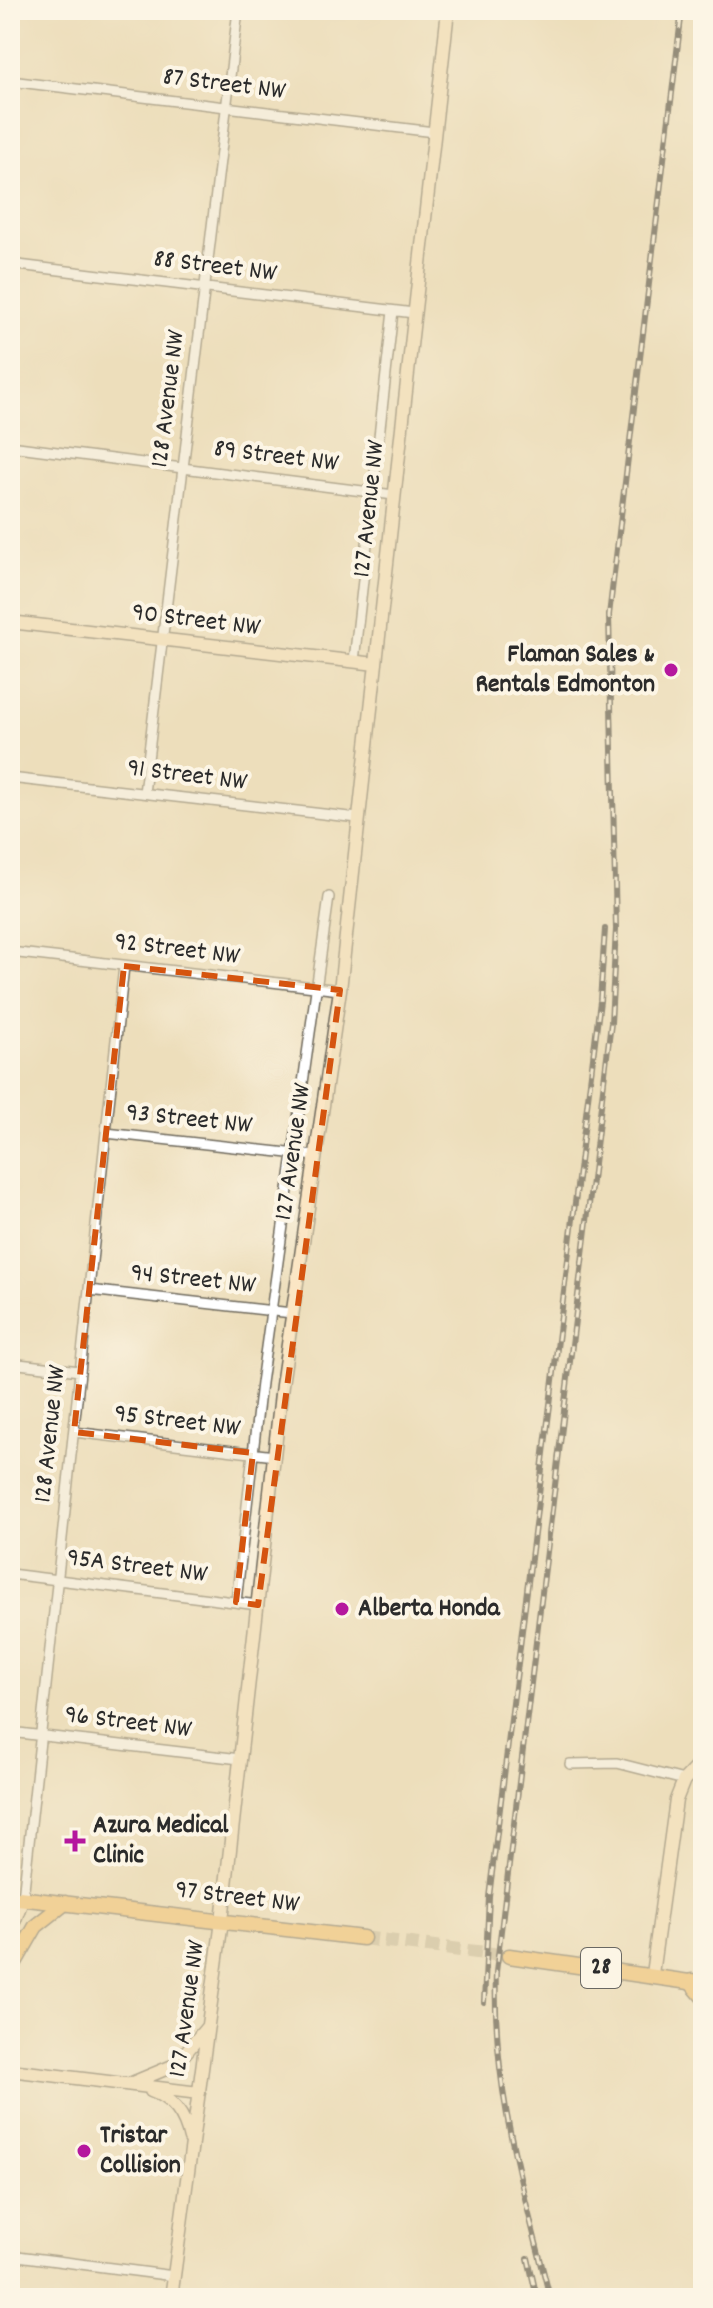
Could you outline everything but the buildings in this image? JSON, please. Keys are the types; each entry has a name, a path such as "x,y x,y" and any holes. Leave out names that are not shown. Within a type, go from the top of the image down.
{"main road":[{"name":"127 Avenue NW","path":"171,2298 222,1921 292,1313 340,990 448,10"},
{"name":"90 Street NW","path":"10,622 376,664"},
{"path":"652,1974 676,1800 684,1780 703,1760"},
{"name":"97 Street NW","path":"17,1897 363,1938"},
{"name":"128 Avenue NW","path":"10,2001 17,1897"},
{"path":"14,1964 36,1926 65,1903"},
{"name":"28","path":"509,1956 652,1974 699,1987"},
{"path":"129,2084 175,2065 209,2025"},
{"path":"10,2070 199,2093"},
{"path":"129,2084 168,2098 184,2120 192,2145"}],"street":[{"name":"128 Avenue NW","path":"144,793 238,10"},
{"name":"87 Street NW","path":"10,81 434,132"},
{"name":"88 Street NW","path":"10,264 414,313"},
{"name":"127 Avenue NW","path":"354,661 393,311"},
{"name":"89 Street NW","path":"10,446 394,495"},
{"name":"91 Street NW","path":"10,778 358,818"},
{"name":"127 Avenue NW","path":"236,1602 271,1310 329,897"},
{"name":"92 Street NW","path":"10,952 340,990"},
{"name":"128 Avenue NW","path":"17,1897 41,1735 124,966"},
{"name":"93 Street NW","path":"106,1133 316,1156"},
{"name":"94 Street NW","path":"89,1290 292,1313"},
{"path":"10,1363 80,1371"},
{"name":"95 Street NW","path":"74,1432 275,1456"},
{"name":"95A Street NW","path":"10,1574 258,1605"},
{"name":"96 Street NW","path":"10,1732 240,1759"},
{"path":"570,1764 617,1763 684,1780"},
{"path":"10,2255 174,2276"}],"highlighted area":[{"path":"124,966 340,990 258,1605 236,1602 253,1453 74,1432"}],"tunnel":[{"path":"363,1938 509,1956"}],"railway":[{"path":"550,2298 504,2097 496,2015 496,1972 611,1023 616,929 609,615 682,10"},
{"path":"484,2002 489,1897 600,1001 605,929"},
{"path":"528,2258 537,2298"}],"place":[{"name":"Flaman Sales & Rentals Edmonton","path":"671,670"},
{"name":"Alberta Honda","path":"342,1609"},
{"name":"Azura Medical Clinic","path":"75,1841"},
{"name":"Tristar Collision","path":"84,2151"}]}
